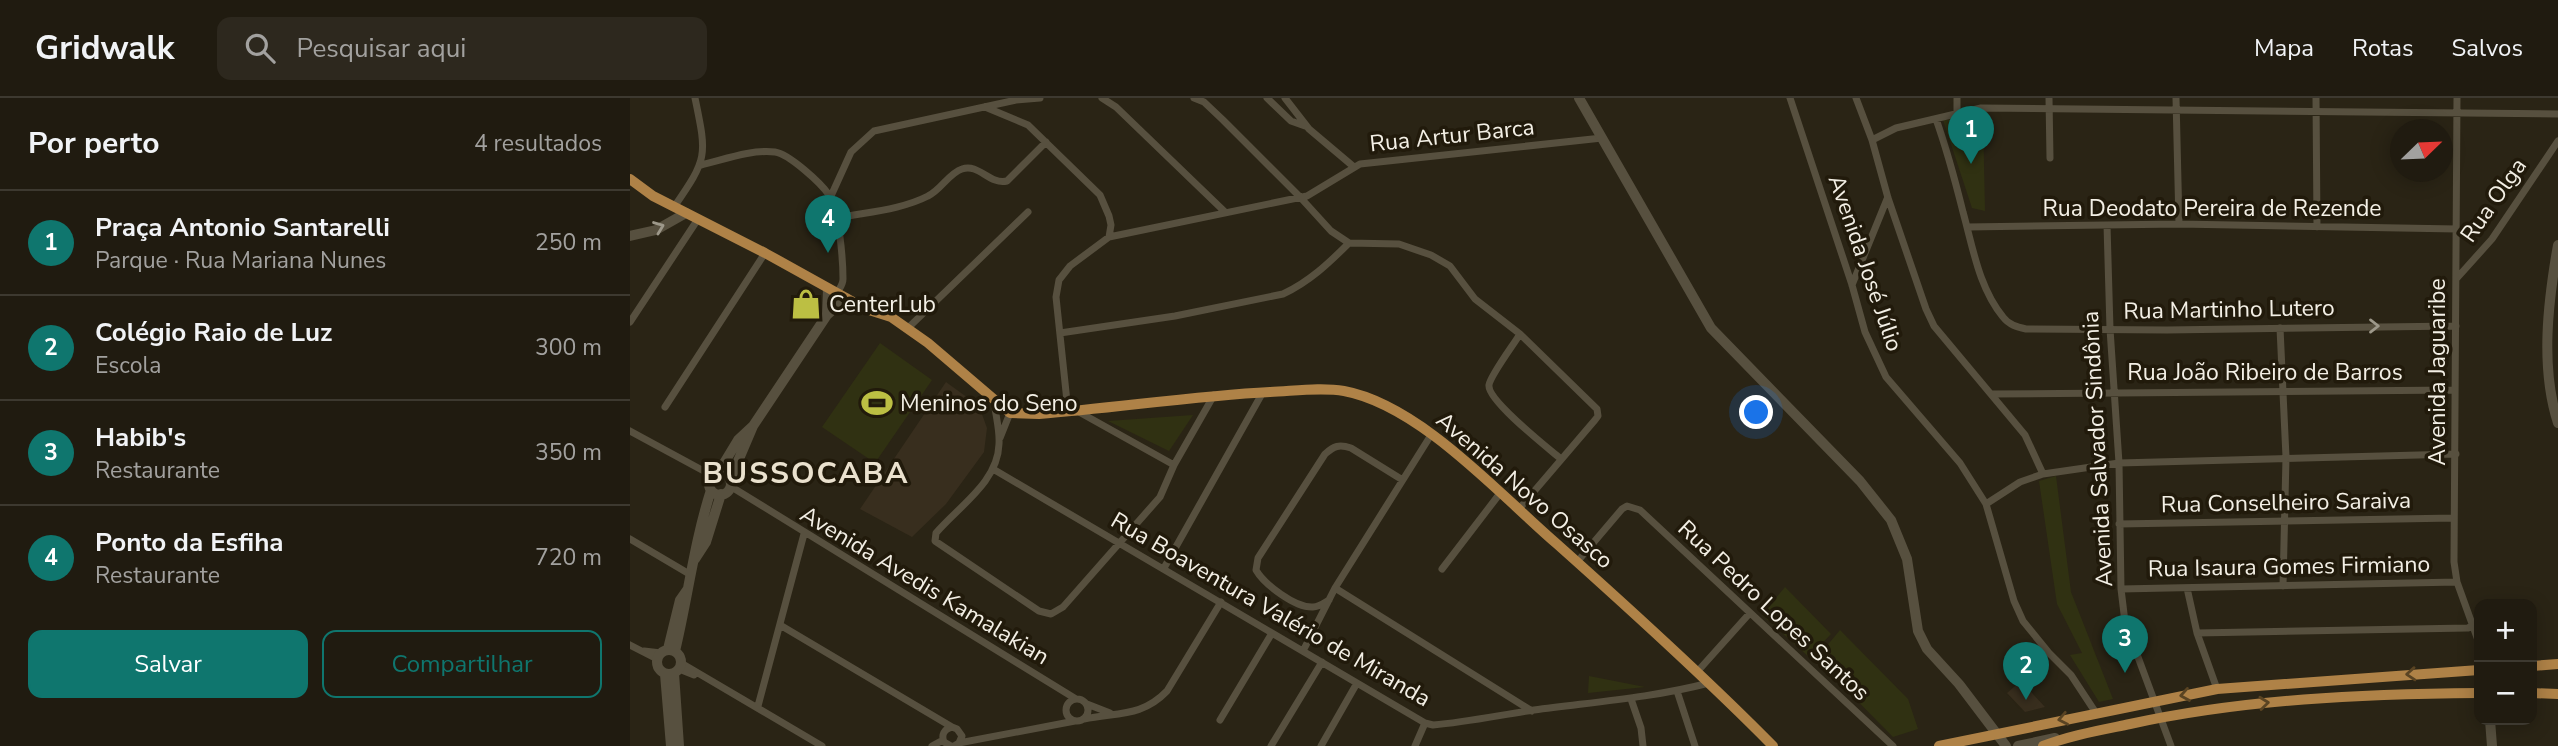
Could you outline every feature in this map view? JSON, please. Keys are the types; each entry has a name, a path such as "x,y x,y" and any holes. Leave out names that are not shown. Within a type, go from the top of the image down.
{"main road":[{"path":"1579,98 1711,328 1860,481 1891,520 1907,559 1918,631 1927,649 2007,746"},
{"path":"630,179 653,196 765,253 866,309 891,317 909,327 1010,413"},
{"path":"630,236 656,230 686,213"},
{"path":"2558,245 2549,315 2550,378 2558,423"},
{"path":"675,670 659,670 688,600 695,559 702,550 704,531 720,484 732,459 827,315 837,293"},
{"path":"827,315 837,293"},
{"name":"Avenida Novo Osasco","path":"1010,413 1027,415 1263,392 1344,391 1368,398 1395,411 1431,435 1500,492 1697,671 1773,746"},
{"path":"665,653 680,656 675,670 671,746"},
{"path":"2537,666 2558,664"},
{"path":"2537,669 2545,665"},
{"path":"675,670 679,746"},
{"path":"1939,746 2217,689 2474,670"},
{"path":"2043,746 2063,738 2159,717 2226,707 2332,696 2474,693"},
{"path":"2537,693 2558,694"},
{"path":"2490,725 2492,746"},
{"path":"2018,746 2051,738 2063,738"}],"street":[{"path":"674,207 701,165 705,146 695,98"},
{"path":"831,196 851,152 874,131 1040,98"},
{"path":"1102,98 1124,114 1225,212"},
{"path":"1194,98 1204,102 1223,120 1331,232 1349,243 1399,244 1431,255 1450,266 1475,299 1520,334 1597,410 1598,416 1595,420 1519,509"},
{"path":"1267,98 1291,121 1307,127"},
{"path":"1285,98 1307,127 1354,167"},
{"name":"Avenida José Júlio","path":"1790,98 1865,332 1886,377 1960,463 1986,504 2014,601 2023,621 2071,676 2096,713"},
{"path":"1856,98 1934,326 2025,435 2043,474"},
{"path":"1956,113 1957,98"},
{"path":"2049,98 2050,158"},
{"path":"2176,98 2179,225"},
{"path":"2316,98 2316,227"},
{"name":"Avenida Jaguaribe","path":"2457,98 2454,562 2457,582 2474,631"},
{"path":"984,107 1028,125 1100,195 1110,216 1108,237 1070,266 1059,280 1056,297 1073,411 1174,465"},
{"path":"1872,140 1896,128 1981,108 2558,114"},
{"path":"1936,119 1950,158 1967,227"},
{"name":"Rua Artur Barca","path":"1108,237 1307,196 1354,167 1376,162 1602,138"},
{"name":"Rua Olga","path":"2457,278 2491,239 2558,141"},
{"path":"837,218 924,199 945,184 959,169 973,169 993,181 1007,181 1046,142"},
{"path":"701,165 776,152 788,157 831,196 837,218 843,282 837,293"},
{"path":"1852,285 1888,198"},
{"path":"909,327 1028,212"},
{"path":"630,322 698,219"},
{"name":"Avenida Salvador Sindônia","path":"2107,225 2125,622 2171,746"},
{"name":"Rua Deodato Pereira de Rezende","path":"1967,227 2179,225 2457,229"},
{"name":"Rua Martinho Lutero","path":"1967,227 1979,274 1990,297 2004,319 2014,326 2026,329 2456,326"},
{"path":"1060,333 1175,316 1283,294 1326,266 1349,243"},
{"path":"665,407 765,253"},
{"path":"2280,328 2286,457 2283,586"},
{"path":"1520,334 1489,385 1491,393 1561,459"},
{"name":"Rua João Ribeiro de Barros","path":"1991,394 2455,390"},
{"path":"1164,568 1263,392"},
{"path":"994,399 999,439 997,460 985,482 936,533 935,541 1040,611 1051,614 1063,607 1160,497 1174,465 1214,395"},
{"path":"999,439 1010,413"},
{"name":"Avenida Avedis Kamalakian","path":"630,430 1054,686 1070,705"},
{"path":"1303,651 1335,588 1431,435"},
{"path":"1329,600 1316,607 1309,607 1287,598 1262,579 1256,570 1258,558 1325,454 1334,446 1351,448 1401,479"},
{"path":"1986,504 2020,482 2043,474 2119,463 2456,454"},
{"name":"Rua Boaventura Valério de Miranda","path":"993,469 1425,723 1433,725 1483,720 1631,699 1709,683"},
{"path":"1442,569 1500,492"},
{"name":"Rua Pedro Lopes Santos","path":"1577,562 1614,517 1627,506 1640,510 1893,746"},
{"name":"Rua Conselheiro Saraiva","path":"2119,524 2455,518"},
{"path":"758,706 804,534"},
{"path":"630,538 691,575"},
{"name":"Rua Isaura Gomes Firmiano","path":"2122,589 2457,582"},
{"path":"1335,588 1532,711"},
{"path":"2187,588 2197,633 2217,689"},
{"path":"932,746 1046,728 1110,713 1135,711 1155,703 1167,691 1221,603"},
{"path":"1697,671 1749,614"},
{"path":"780,625 937,718 949,729 976,739"},
{"path":"2197,633 2472,626"},
{"path":"1220,720 1272,633"},
{"path":"630,645 640,650 665,653"},
{"path":"1271,746 1322,662"},
{"path":"675,670 708,680 758,706 822,746"},
{"path":"1321,746 1357,683"},
{"path":"1677,691 1695,746"},
{"path":"1631,699 1641,728 1643,746"},
{"path":"1046,728 1070,705 1082,700 1110,713"},
{"path":"1084,719 1089,710 1087,704"},
{"path":"1070,705 1075,722"},
{"path":"1415,746 1425,723"},
{"path":"949,729 950,744"},
{"path":"950,744 961,733"}],"shaded area":[{"path":"1983,117 1985,211 1972,208 1943,120"},
{"name":"Meninos do Seno","path":"880,343 932,380 875,463 822,427"},
{"path":"946,382 979,406 987,428 984,452 946,504 912,537 860,509"},
{"path":"1193,415 1169,451 1108,421"},
{"path":"2056,476 2071,592 2113,699 2099,702 2070,655 2082,653 2057,604 2039,481"},
{"path":"1785,587 1831,634 1809,657 1762,615"},
{"path":"1840,630 1908,699 1918,729 1893,737 1816,659"},
{"path":"1589,676 1645,687 1588,693"},
{"path":"2021,681 2045,707 2025,712 2007,693"}],"place":[{"name":"Praça Antonio Santarelli","path":"1971,164"},
{"name":"Ponto da Esfiha","path":"828,253"},
{"name":"CenterLub","path":"806,304"},
{"name":"Meninos do Seno","path":"877,403"},
{"name":"Habib's","path":"2125,673"},
{"name":"Colégio Raio de Luz","path":"2026,700"}],"district":[{"name":"BUSSOCABA","path":"806,473"}]}
